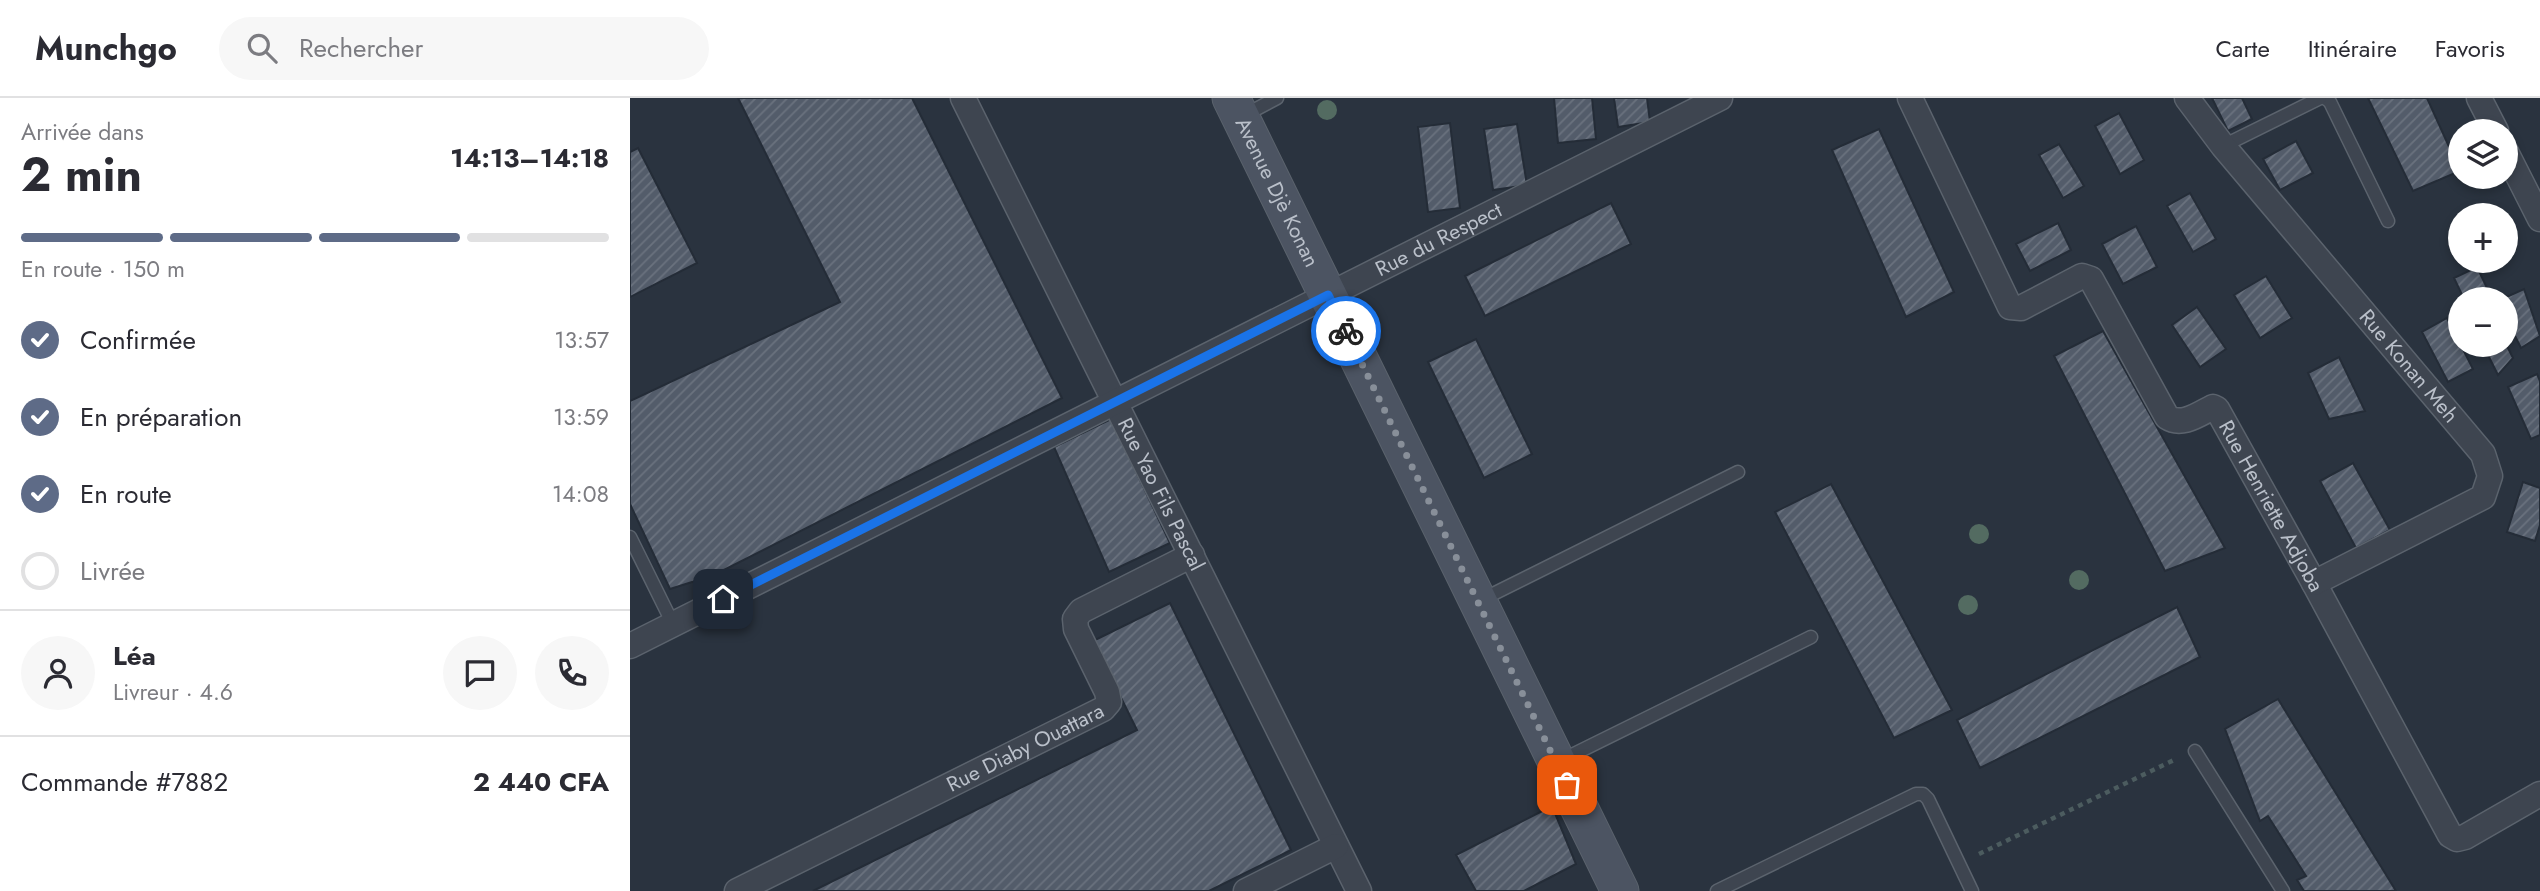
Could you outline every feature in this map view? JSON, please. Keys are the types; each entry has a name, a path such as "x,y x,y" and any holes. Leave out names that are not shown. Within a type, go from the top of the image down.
{"street":[{"name":"Rue Yao Fils Pascal","path":"963,98 1359,891"},
{"name":"Rue du Respect","path":"630,646 1328,295 1678,108 1720,98"},
{"name":"Rue Henriette Adjoba","path":"1909,98 2010,307 2021,308 2082,276 2091,279 2167,416 2182,422 2213,407 2217,409 2449,835 2457,839 2465,837 2540,794"},
{"name":"Rue Konan Meh","path":"2187,98 2223,146 2483,454 2490,476 2483,497 2314,583"},
{"path":"2479,98 2490,119"},
{"name":"Avenue Djè Konan","path":"1236,108 1620,891"},
{"path":"2518,176 2540,219"},
{"name":"Rue Diaby Ouattara","path":"737,891 1103,709 1109,702 1107,692 1076,629 1075,619 1081,611 1192,555"},
{"path":"1246,891 1336,845"}],"lane":[{"path":"1236,108 1277,98"},
{"path":"2223,146 2323,98 2330,102 2388,220"},
{"path":"1478,601 1738,472"},
{"path":"630,537 673,624"},
{"path":"1557,763 1811,637"},
{"path":"2195,751 2283,891"},
{"path":"1717,891 1916,794 1923,794 1928,799 1972,891"}],"path":[{"path":"1959,863 2195,751"}],"building":[{"path":"738,98 912,98 1062,398 714,575 670,589 630,504 630,401 840,302"},
{"path":"1554,98 1592,98 1596,139 1558,143"},
{"path":"1614,98 1647,98 1650,122 1618,127"},
{"path":"2212,98 2242,98 2252,119 2228,131"},
{"path":"2368,98 2427,98 2448,144 2448,176 2413,191"},
{"path":"2119,113 2144,160 2120,174 2095,126"},
{"path":"1450,123 1460,208 1428,212 1418,127"},
{"path":"1517,124 1527,185 1493,190 1484,129"},
{"path":"1879,129 1954,292 1906,317 1832,150"},
{"path":"2296,141 2313,173 2280,190 2263,159"},
{"path":"2059,144 2084,186 2063,198 2039,155"},
{"path":"638,148 697,263 630,297 630,152"},
{"path":"2190,193 2216,239 2193,252 2167,206"},
{"path":"1611,203 1631,244 1485,316 1465,276"},
{"path":"2058,223 2071,250 2030,271 2016,244"},
{"path":"2136,226 2157,267 2123,284 2102,244"},
{"path":"2464,273 2480,273 2487,287 2458,287 2454,278"},
{"path":"2266,276 2292,318 2260,338 2234,295"},
{"path":"2524,289 2540,336 2521,348 2518,342 2518,292"},
{"path":"2197,307 2226,349 2200,367 2172,325"},
{"path":"2447,318 2448,357 2467,357 2473,369 2448,382 2422,332"},
{"path":"2103,331 2225,548 2165,571 2054,356"},
{"path":"1476,339 1532,454 1484,478 1428,362"},
{"path":"2339,357 2365,411 2329,419 2308,373"},
{"path":"2489,357 2512,357 2513,358 2498,375"},
{"path":"2537,374 2540,381 2540,435 2531,439 2508,387"},
{"path":"1111,419 1170,543 1109,572 1054,447"},
{"path":"2353,463 2390,530 2356,548 2320,481"},
{"path":"2523,482 2540,488 2540,525 2535,541 2507,532"},
{"path":"1831,484 1952,710 1894,738 1775,512"},
{"path":"1170,603 1291,850 1209,891 813,891 1137,730 1093,641"},
{"path":"2177,607 2200,657 1980,768 1957,720"},
{"path":"2278,699 2396,891 2304,891 2297,880 2306,876 2268,816 2260,821 2225,729"},
{"path":"1552,806 1576,864 1524,891 1476,891 1456,855"}],"way so far":[{"path":"1346,331 1567,785"}],"route":[{"path":"723,599 1328,295 1346,331"}]}
